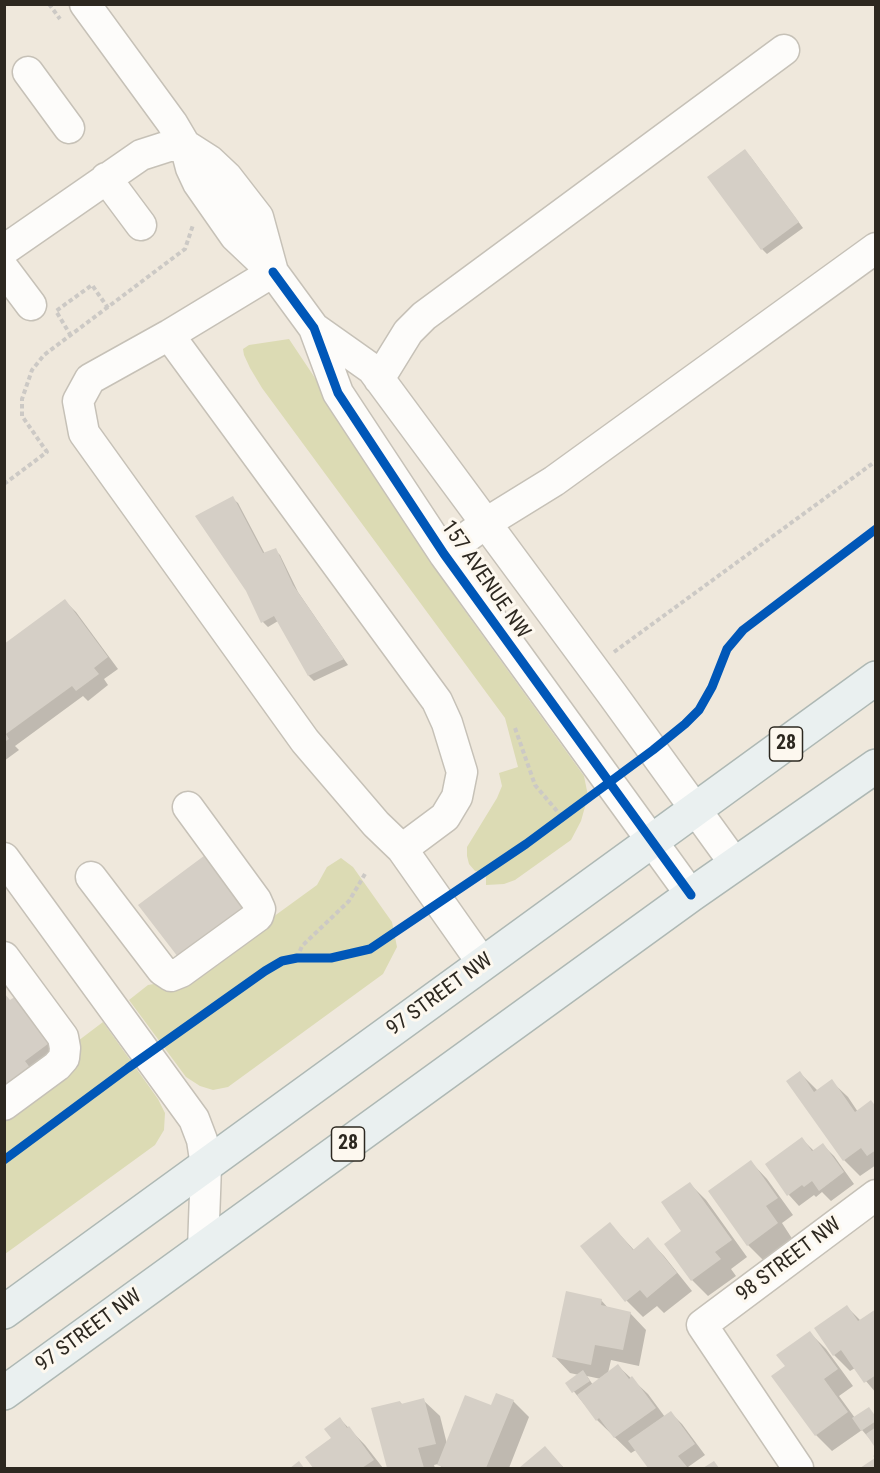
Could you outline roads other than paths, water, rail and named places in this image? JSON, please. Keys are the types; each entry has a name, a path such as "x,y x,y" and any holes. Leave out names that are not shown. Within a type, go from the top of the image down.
{"main road":[{"name":"97 STREET NW","path":"4,1312 876,678"},
{"name":"97 STREET NW","path":"4,1393 691,895 876,766"}],"street":[{"name":"157 AVENUE NW","path":"86,4 172,123 184,145 210,161 227,177 258,217 273,272 314,328 338,393 444,554 691,895"},
{"path":"379,379 408,332 424,315 784,50"},
{"path":"28,72 69,128"},
{"path":"4,250 141,155 154,149 184,145"},
{"path":"106,178 141,225"},
{"path":"444,554 486,523 554,481 876,248"},
{"path":"4,269 31,305"},
{"path":"273,272 90,379 78,401 84,433 304,741 375,824 402,849 483,964"},
{"name":"157 AVENUE NW","path":"314,328 372,369 735,864"},
{"path":"169,334 436,701 447,723 462,772 457,797 445,817 402,849"},
{"path":"91,877 162,970 171,976 181,972 258,916 260,909 256,900 188,807"},
{"path":"4,858 194,1119 202,1140 206,1166 203,1249"},
{"path":"4,957 63,1037 65,1048 64,1058 57,1066 4,1105"},
{"name":"98 STREET NW","path":"798,1468 702,1325 876,1195"}]}
